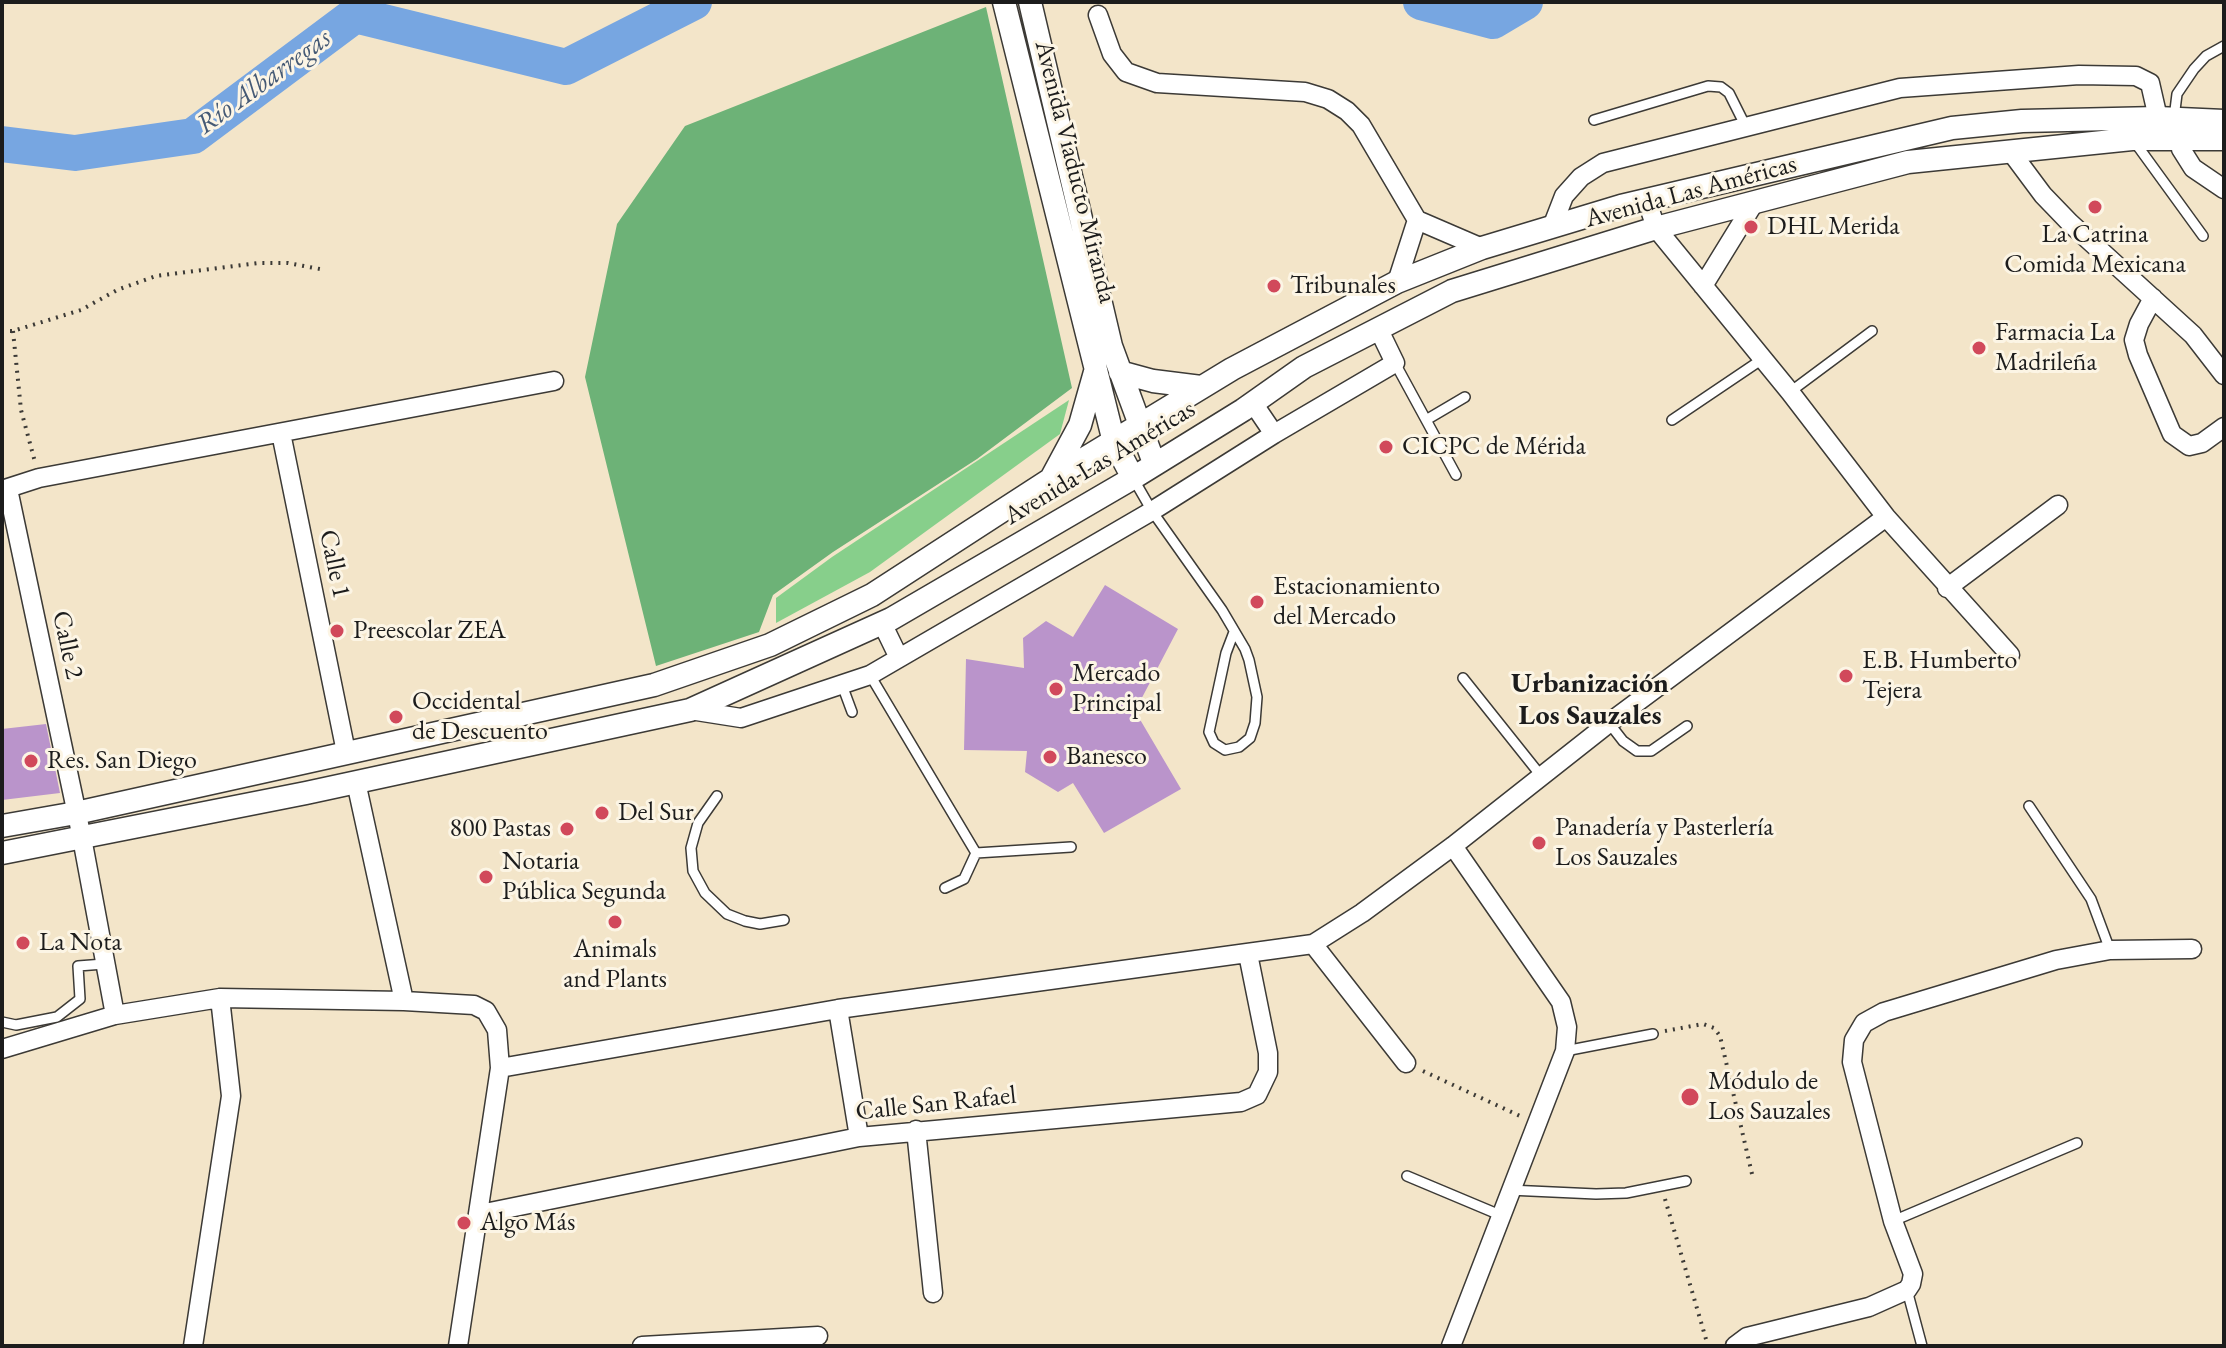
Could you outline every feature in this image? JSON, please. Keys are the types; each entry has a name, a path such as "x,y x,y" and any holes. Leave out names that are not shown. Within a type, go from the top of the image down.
{"street":[{"name":"Avenida Viaducto Miranda","path":"1004,2 1099,358"},
{"name":"Avenida Viaducto Miranda","path":"1030,2 1099,358"},
{"path":"1098,15 1112,54 1126,72 1157,83 1305,92 1328,99 1361,125 1417,220 1482,248"},
{"path":"1552,227 1564,196 1581,177 1603,163 1900,88 2079,75 2136,76 2150,83 2193,168 2224,189"},
{"name":"Avenida Las Américas","path":"2,826 76,813 654,685 770,645 872,595 1201,387 1397,282 1482,248 1647,201 1952,128 2022,121 2171,125 2224,121"},
{"name":"Avenida Las Américas","path":"2,853 356,782 690,710 882,623 1133,478 1253,403 1304,367 1452,291 1656,228 1908,162 2132,139 2171,125 2224,139"},
{"path":"2011,152 2061,214 2193,335 2224,375"},
{"path":"1647,201 1656,228 1790,392 1886,517 2010,655"},
{"path":"1703,286 1754,203"},
{"path":"1397,282 1417,220"},
{"path":"2153,298 2134,340 2172,434 2189,446 2202,443 2224,427"},
{"path":"690,710 741,718 870,675 1152,511 1395,363 1379,330"},
{"path":"1099,358 1120,372 1153,381 1201,387"},
{"path":"1099,358 1114,442 1133,478"},
{"path":"1051,479 1080,425 1099,358"},
{"path":"1120,372 1154,463"},
{"path":"5,489 39,478 554,381"},
{"path":"1253,403 1274,434"},
{"name":"Calle 1","path":"281,433 346,752"},
{"name":"Calle 2","path":"5,489 82,838 115,1015"},
{"path":"1947,588 2058,505"},
{"path":"500,1068 838,1009 1313,944 1362,913 1453,846 1609,723 1886,517"},
{"path":"882,623 899,658"},
{"path":"356,782 404,1001"},
{"path":"1451,1346 1565,1051 1567,1027 1561,1002 1453,846"},
{"path":"1313,944 1406,1063"},
{"path":"1735,1346 1747,1337 1869,1307 1907,1290 1913,1274 1893,1221 1852,1062 1854,1040 1864,1023 1884,1012 2042,964 2110,950 2192,949"},
{"name":"Calle San Rafael","path":"480,1214 859,1137 1241,1102 1257,1095 1268,1072 1268,1053 1248,954"},
{"path":"193,1346 231,1096 220,998"},
{"path":"3,1046 115,1015 220,998 404,1001 474,1005 486,1011 497,1030 500,1068 458,1346"},
{"path":"838,1009 859,1137"},
{"path":"916,1130 933,1293"},
{"path":"642,1346 818,1336"}],"lane":[{"path":"2171,125 2177,94 2206,56 2224,46"},
{"path":"1594,120 1708,86 1721,87 1729,93 1745,125"},
{"path":"2132,139 2203,236"},
{"path":"1790,392 1872,331"},
{"path":"1672,420 1761,360"},
{"path":"1395,363 1456,475"},
{"path":"1426,420 1465,397"},
{"path":"1133,478 1152,511 1185,555 1245,649 1257,697 1255,723 1250,738 1239,747 1225,750 1214,743 1209,732 1226,653 1234,632"},
{"path":"870,675 976,853"},
{"path":"1463,678 1542,777"},
{"path":"842,685 852,712"},
{"path":"1609,723 1623,741 1637,751 1651,751 1687,726"},
{"path":"717,796 698,823 691,848 693,871 705,893 727,914 760,924 784,920"},
{"path":"2029,806 2091,899 2110,950"},
{"path":"976,853 1071,847"},
{"path":"945,888 964,879 976,853"},
{"path":"2,1022 16,1025 57,1017 80,999 78,966 104,964"},
{"path":"1565,1051 1653,1034"},
{"path":"1893,1221 2077,1143"},
{"path":"1407,1176 1500,1215"},
{"path":"1509,1190 1626,1193 1686,1181"},
{"path":"1907,1290 1922,1346"}],"path":[{"path":"2,331 13,331 81,310 117,290 156,276 258,263 288,263 325,270"},
{"path":"13,331 21,410 39,478"},
{"path":"1653,1034 1703,1024 1714,1028 1720,1036 1752,1174"},
{"path":"1406,1063 1535,1123"},
{"path":"1662,1186 1708,1346"}],"green space":[{"path":"986,7 1072,388 977,459 833,552 773,595 759,632 656,666 585,377 617,224 685,126"},
{"path":"1069,400 1060,434 870,572 776,623 776,598 832,557"}],"building":[{"name":"Mercado Principal","path":"1105,585 1178,629 1135,711 1181,789 1104,833 1073,783 1058,792 1025,772 1027,751 964,750 966,659 1024,668 1023,638 1046,621 1073,637"},
{"name":"Res. San Diego","path":"46,724 60,793 2,800 2,729"}],"waterway":[{"name":"Río Albarregas","path":"2,144 75,153 193,136 355,15 566,67 694,2"},
{"name":"Río Albarregas","path":"1421,2 1493,21 1525,2"}],"place":[{"name":"La Catrina Comida Mexicana","path":"2095,207"},
{"name":"DHL Merida","path":"1751,227"},
{"name":"Tribunales","path":"1274,286"},
{"name":"Farmacia La Madrileña","path":"1979,348"},
{"name":"CICPC de Mérida","path":"1386,447"},
{"name":"Estacionamiento del Mercado","path":"1257,602"},
{"name":"Preescolar ZEA","path":"337,631"},
{"name":"E.B. Humberto Tejera","path":"1846,676"},
{"name":"Mercado Principal","path":"1056,689"},
{"name":"Occidental de Descuento","path":"396,717"},
{"name":"Banesco","path":"1050,757"},
{"name":"Res. San Diego","path":"31,761"},
{"name":"Del Sur","path":"602,813"},
{"name":"800 Pastas","path":"567,829"},
{"name":"Panadería y Pasterlería Los Sauzales","path":"1539,843"},
{"name":"Notaria Pública Segunda","path":"486,877"},
{"name":"Animals and Plants","path":"615,922"},
{"name":"La Nota","path":"23,943"},
{"name":"Módulo de Los Sauzales","path":"1690,1097"},
{"name":"Algo Más","path":"464,1223"}],"district":[{"name":"Urbanización Los Sauzales","path":"1590,700"}]}
